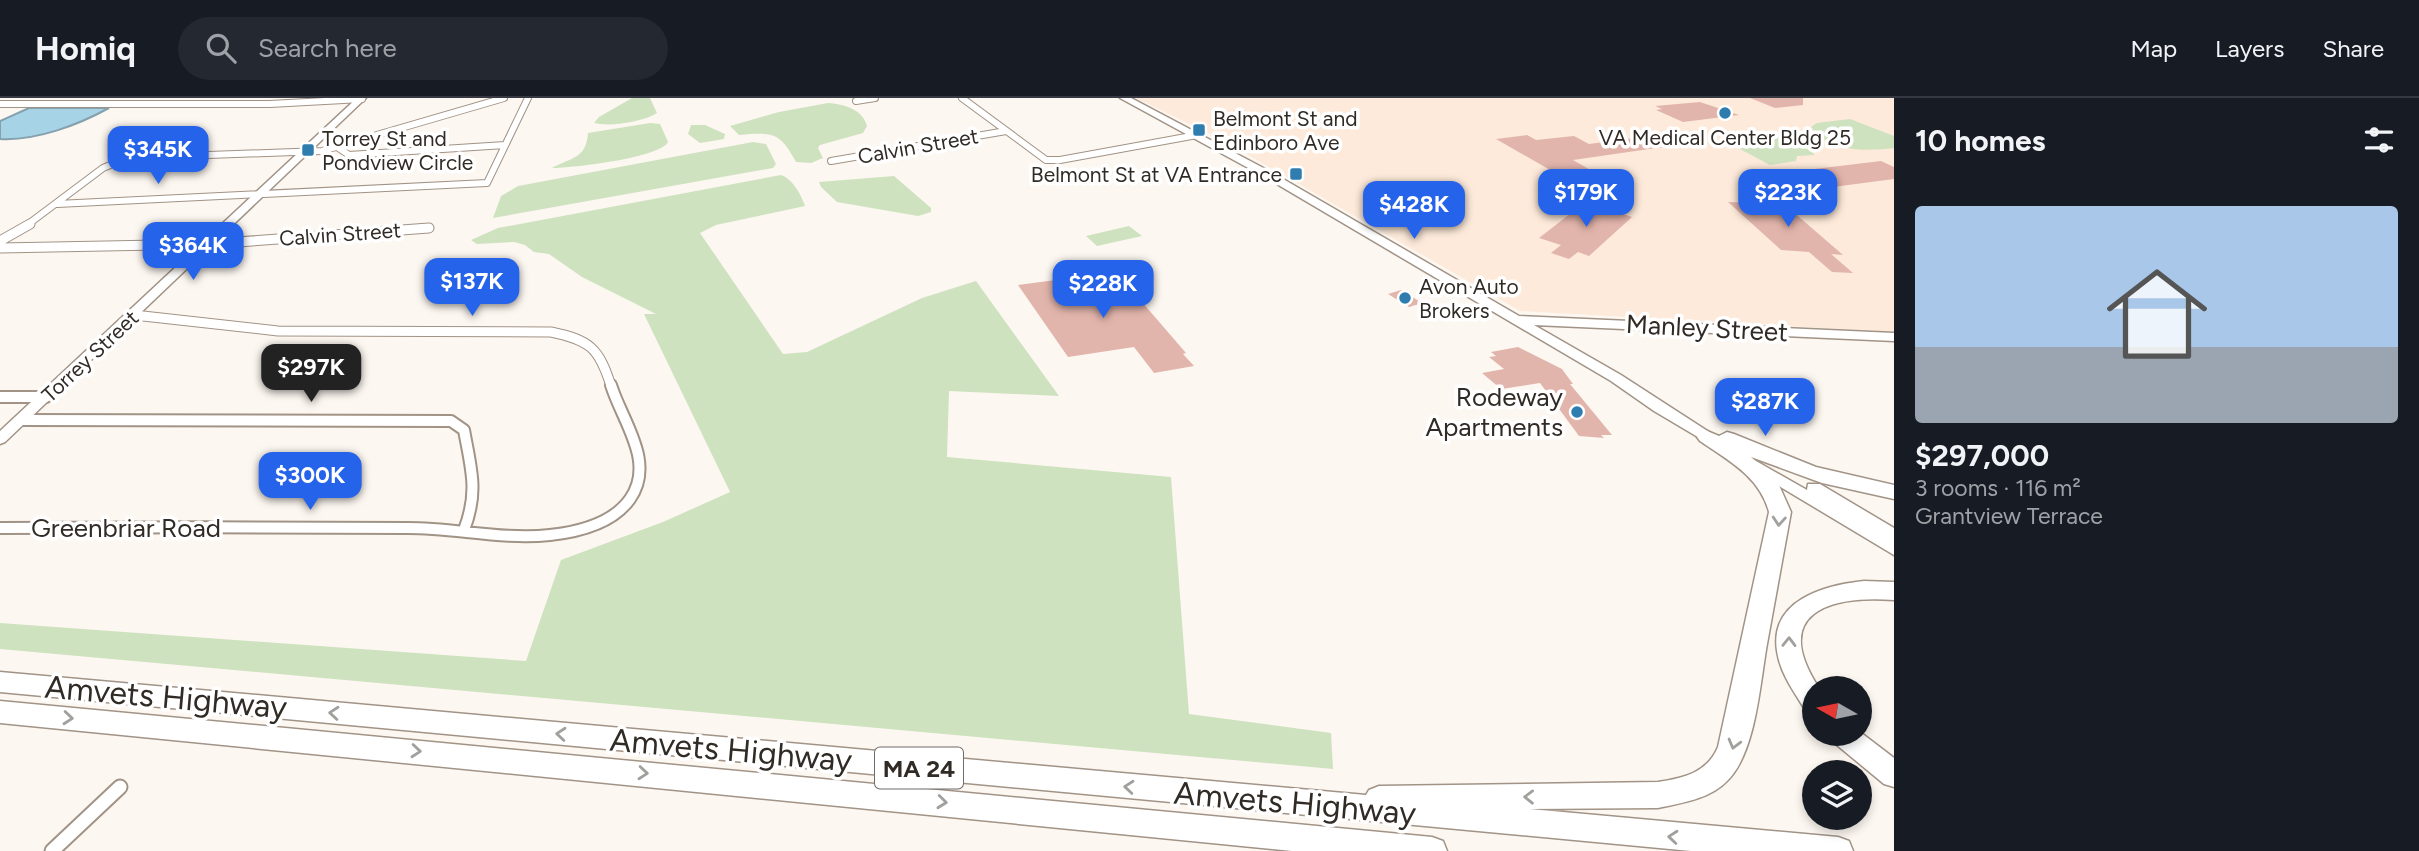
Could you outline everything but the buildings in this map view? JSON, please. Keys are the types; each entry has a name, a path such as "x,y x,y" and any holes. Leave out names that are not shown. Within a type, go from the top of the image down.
{"highway":[{"path":"1717,437 1795,469 1894,492"},
{"path":"1288,802 1658,794 1700,785 1719,772 1732,754 1780,512 1775,497 1763,479 1717,437"},
{"path":"1802,681 1791,662 1787,648 1788,632 1794,619 1816,600 1832,593 1850,589 1894,591"},
{"name":"Amvets Highway","path":"0,682 1838,851"},
{"name":"Amvets Highway","path":"0,712 1432,851"},
{"path":"1858,746 1894,775"},
{"path":"1296,838 1367,851"}],"main road":[{"name":"Torrey Street","path":"0,439 362,98"},
{"path":"1124,98 1197,135 1616,378 1668,404 1894,549"},
{"name":"Manley Street","path":"1519,320 1894,337"},
{"path":"1717,437 1894,535"}],"street":[{"path":"17,104 29,98"},
{"path":"0,104 270,104 362,98"},
{"path":"0,241 57,204 103,168 127,158 305,152 337,147 504,98"},
{"path":"57,204 487,183 527,98"},
{"path":"856,101 875,98"},
{"path":"962,98 1046,160 1060,160 1197,135"},
{"name":"Calvin Street","path":"831,161 1006,131"},
{"path":"337,147 349,155 505,145"},
{"name":"Calvin Street","path":"0,248 210,244 429,228"},
{"name":"Greenbriar Road","path":"0,528 464,530 526,536 560,534 597,523 624,506 640,481 642,465 617,405 601,355 581,339 551,331 278,331 134,315"},
{"path":"0,397 46,397"},
{"path":"22,420 451,421 464,430 476,485 471,513 464,530"},
{"path":"52,851 120,787"}],"shaded area":[{"path":"1136,98 1894,98 1894,332 1520,311 1222,140"}],"green space":[{"path":"632,98 650,98 657,113 626,123 594,123 599,117"},
{"path":"828,103 846,106 857,112 867,126 863,133 820,145 818,148 823,158 811,163 796,162 785,144 774,136 739,135 730,126 779,112"},
{"path":"1850,119 1894,136 1894,148 1860,150 1838,146 1828,142 1811,127 1817,123"},
{"path":"650,123 660,124 668,142 662,148 614,161 552,168 581,153 588,133"},
{"path":"691,125 705,125 725,134 724,139 700,143 688,134"},
{"path":"1744,134 1772,136 1791,141 1815,155 1797,156 1796,161 1770,165 1721,139"},
{"path":"753,142 766,144 776,164 773,168 493,218 501,196 518,186"},
{"path":"781,175 793,184 805,206 716,225 700,233 783,354 807,352 922,298 976,281 1059,396 949,391 947,457 1171,477 1189,714 1331,733 1333,769 0,649 0,623 526,661 561,560 663,522 730,492 644,314 656,314 582,277 549,254 534,252 525,245 514,242 477,244 471,240 498,228"},
{"path":"894,176 931,208 931,212 918,216 837,202 819,182"},
{"path":"1129,226 1142,236 1097,246 1086,236"}],"water":[{"path":"29,108 109,108 42,135 0,139 0,121"}],"place":[{"name":"VA Medical Center Bldg 25","path":"1725,113"},
{"name":"Belmont St and Edinboro Ave","path":"1199,130"},
{"name":"Torrey St and Pondview Circle","path":"308,150"},
{"name":"Belmont St at VA Entrance","path":"1296,174"},
{"name":"Avon Auto Brokers","path":"1405,298"},
{"name":"Rodeway Apartments","path":"1577,412"}]}
